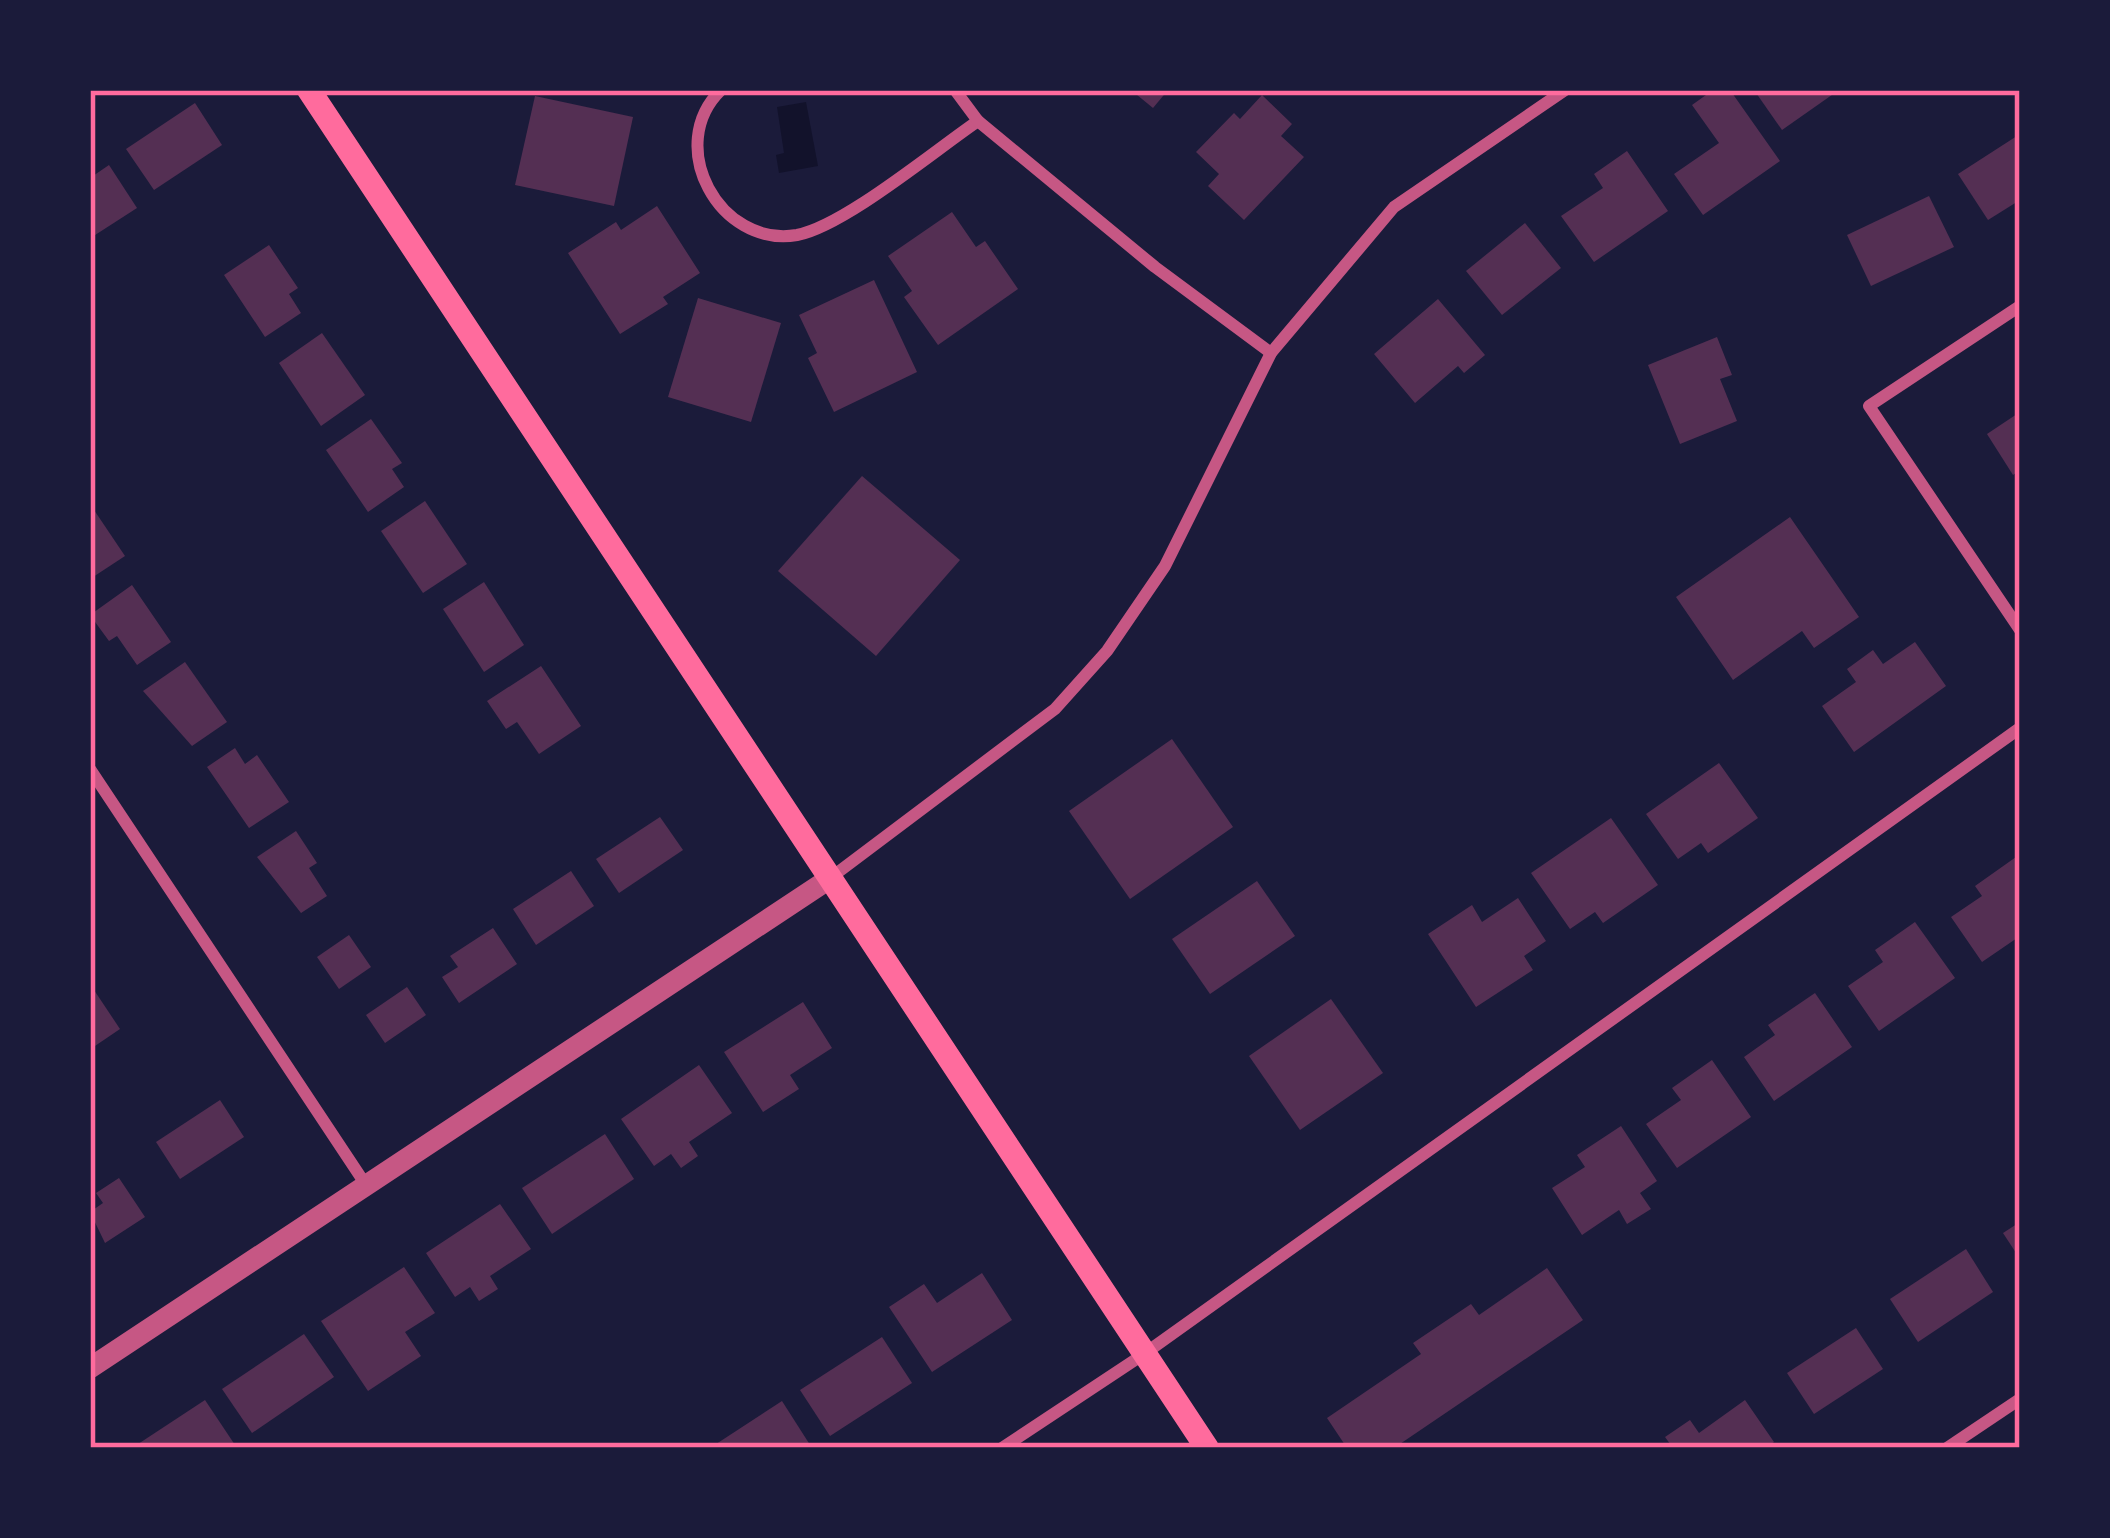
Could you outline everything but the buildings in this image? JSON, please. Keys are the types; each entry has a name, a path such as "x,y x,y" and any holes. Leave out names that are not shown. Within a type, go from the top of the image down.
{"main road":[{"path":"309,90 1207,1448"}],"street":[{"path":"721,90 708,102 695,137 700,172 714,202 751,228 792,236 824,226 978,121"},
{"path":"955,90 978,121 1155,267 1271,353"},
{"path":"90,1368 829,879 1013,744 1107,651 1165,566 1271,353 1394,207 1565,90"},
{"path":"2020,305 1869,406 2020,630"},
{"path":"1002,1448 1144,1354 2020,728"},
{"path":"90,769 366,1185"},
{"path":"1947,1448 2020,1399"}],"shaded area":[{"path":"806,102 818,166 779,173 776,155 784,153 777,107"}]}
